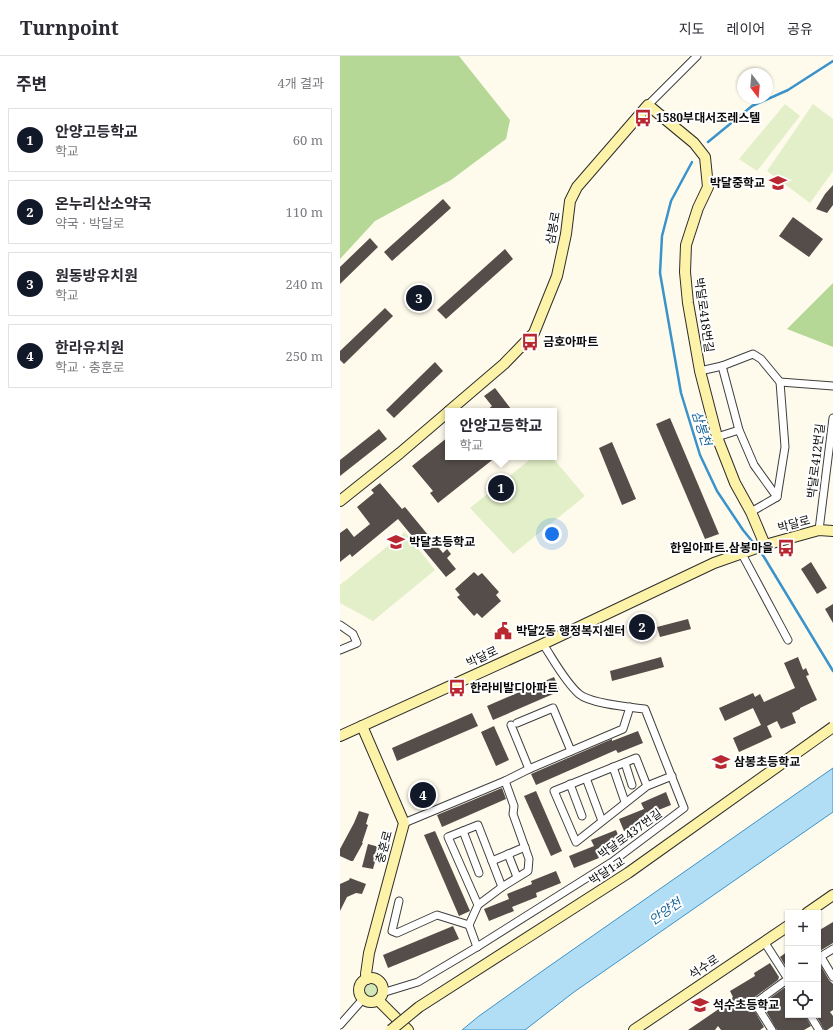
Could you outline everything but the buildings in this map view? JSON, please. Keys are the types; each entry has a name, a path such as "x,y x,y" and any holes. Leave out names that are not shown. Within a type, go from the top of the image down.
{"street":[{"name":"삼봉로","path":"454,408 504,364 534,333 557,276 566,234 570,201 577,187 648,105 697,56"},
{"name":"박달로418번길","path":"648,105 694,143 705,160 708,187 698,208 686,245 685,272 688,303 700,371 716,437 735,483 751,512 763,546"},
{"path":"700,371 722,366 753,354 761,360 780,382 785,447 777,497"},
{"path":"722,366 739,430 754,465 777,497"},
{"path":"780,382 833,386"},
{"name":"삼봉로","path":"340,501 400,454 445,415"},
{"name":"박달로412번길","path":"819,530 833,418"},
{"path":"716,437 739,430"},
{"path":"751,512 777,497"},
{"name":"박달로","path":"340,736 543,644 714,563 763,546 819,530 833,531"},
{"path":"743,553 788,640"},
{"path":"340,625 353,634 356,643 340,650"},
{"name":"박달로437번길","path":"380,997 418,982 477,947 612,862 684,808 645,709 591,700 580,695 571,685 543,644"},
{"path":"404,823 505,781 529,769 623,729 630,707"},
{"path":"529,769 514,724 553,708 571,751"},
{"name":"충훈로","path":"362,726 404,823 369,953 366,974 367,979"},
{"name":"박달1교","path":"391,1030 419,1007 628,873 833,727"},
{"path":"646,786 636,758 554,791 576,842 646,786 672,776"},
{"path":"625,763 632,785"},
{"path":"613,767 625,802"},
{"path":"586,778 602,821"},
{"path":"477,947 469,925 478,905 528,870 529,859 513,814 514,806 505,781"},
{"path":"570,784 582,816"},
{"path":"478,905 448,837 478,825 502,887"},
{"path":"463,831 479,873"},
{"path":"492,861 525,847"},
{"path":"508,854 517,877"},
{"path":"811,910 833,894"},
{"path":"399,901 392,931 397,933 437,916 469,925"},
{"name":"석수로","path":"634,1030 785,928"},
{"path":"765,942 785,974"},
{"path":"821,957 833,948"},
{"path":"821,961 833,977"},
{"path":"380,997 370,1002 363,999 359,992 359,988 367,979 379,982 381,985 380,997 388,1010 408,1030"},
{"path":"772,1030 755,1003 785,981"},
{"path":"340,1025 363,999"},
{"path":"812,1018 819,1030"}],"green space":[{"path":"340,56 459,56 510,120 506,139 451,180 375,221 340,259"},
{"path":"785,104 800,116 757,171 739,159"},
{"path":"813,104 833,119 833,171 810,203 767,171"},
{"path":"833,283 833,347 787,329"},
{"path":"529,460 555,460 585,496 513,554 470,508"},
{"path":"405,532 435,570 373,621 340,603 340,585"},
{"path":"369,984 373,984 377,990 373,996 369,996 365,992 365,988"}],"water":[{"name":"안양천","path":"833,768 833,812 574,992 525,1030 462,1030 479,1016 548,967"}],"waterway":[{"name":"삼봉천","path":"708,142 752,106 788,90 833,61"},
{"name":"삼봉천","path":"692,162 671,201 662,236 660,273 681,393 700,455 717,491 743,530 756,546"},
{"name":"삼봉천","path":"759,550 833,671"}],"place":[{"name":"1580부대서조레스텔","path":"643,118"},
{"name":"박달중학교","path":"778,183"},
{"name":"원동방유치원","path":"419,298"},
{"name":"금호아파트","path":"530,342"},
{"name":"안양고등학교","path":"501,488"},
{"name":"박달초등학교","path":"396,542"},
{"name":"한일아파트.삼봉마을","path":"786,548"},
{"name":"온누리산소약국","path":"642,627"},
{"name":"박달2동 행정복지센터","path":"503,631"},
{"name":"한라비발디아파트","path":"457,688"},
{"name":"삼봉초등학교","path":"721,762"},
{"name":"한라유치원","path":"423,795"},
{"name":"석수초등학교","path":"700,1005"}]}
